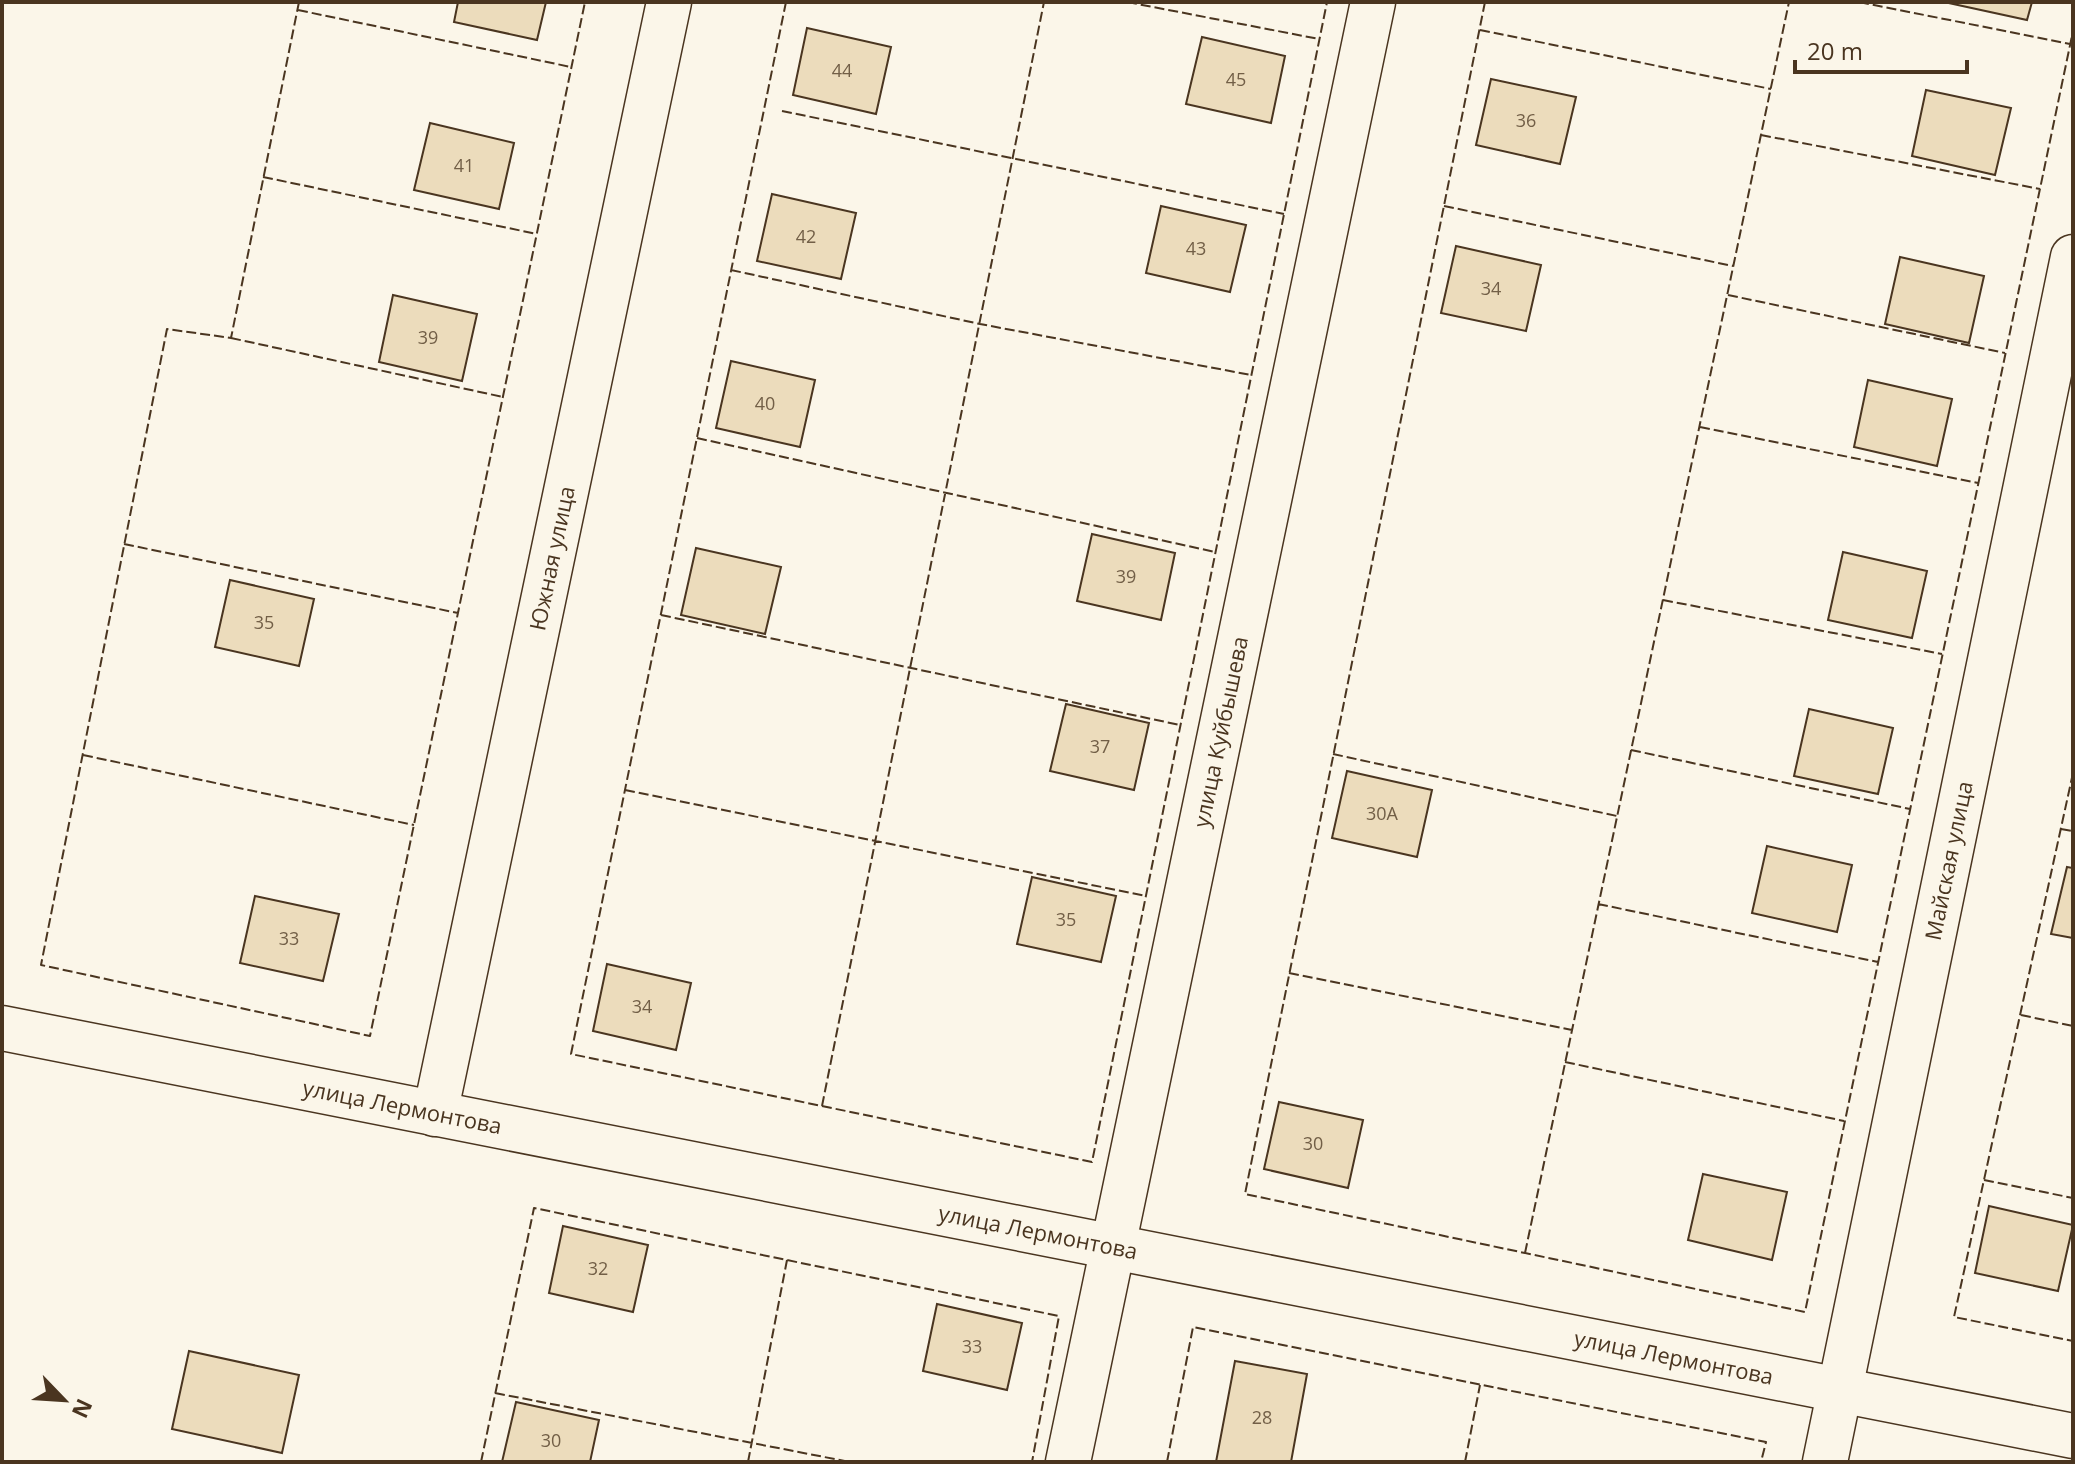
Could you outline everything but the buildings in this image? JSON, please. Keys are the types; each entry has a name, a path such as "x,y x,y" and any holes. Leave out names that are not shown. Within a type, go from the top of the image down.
{"street":[{"name":"Южная улица","path":"435,1114 669,2"},
{"name":"улица Куйбышева","path":"1068,1462 1373,2"},
{"name":"Майская улица","path":"1825,1462 2073,257"},
{"name":"улица Лермонтова","path":"2,1028 2073,1436"}],"fence":[{"path":"299,2 231,338 167,329 41,965 370,1036 585,2"},
{"path":"786,2 571,1054 1092,1162 1327,2"},
{"path":"822,1106 1044,2"},
{"path":"1127,2 1319,39"},
{"path":"1485,2 1245,1194 1805,1312 2073,31"},
{"path":"1525,1253 1789,2"},
{"path":"1859,2 2070,44"},
{"path":"298,10 571,67"},
{"path":"1480,30 1771,89"},
{"path":"782,111 1284,214"},
{"path":"1761,135 2040,189"},
{"path":"263,177 537,234"},
{"path":"1444,206 1733,266"},
{"path":"731,270 980,324 1251,375"},
{"path":"1728,295 2005,353"},
{"path":"231,338 503,397"},
{"path":"1700,427 1978,483"},
{"path":"697,438 1215,552"},
{"path":"124,544 458,613"},
{"path":"1663,600 1942,654"},
{"path":"661,615 1180,725"},
{"path":"1631,750 1910,809"},
{"path":"1333,754 1617,816"},
{"path":"83,755 414,825"},
{"path":"2073,773 1954,1317 2073,1341"},
{"path":"625,790 1146,896"},
{"path":"2061,829 2073,831"},
{"path":"1598,904 1878,962"},
{"path":"1289,973 1572,1030"},
{"path":"2021,1015 2073,1026"},
{"path":"1565,1062 1844,1121"},
{"path":"1984,1180 2073,1198"},
{"path":"481,1462 534,1208 1059,1316 1032,1462"},
{"path":"748,1462 787,1260"},
{"path":"1167,1462 1193,1327 1766,1442 1761,1462"},
{"path":"1465,1462 1480,1385"},
{"path":"495,1393 850,1462"}]}
